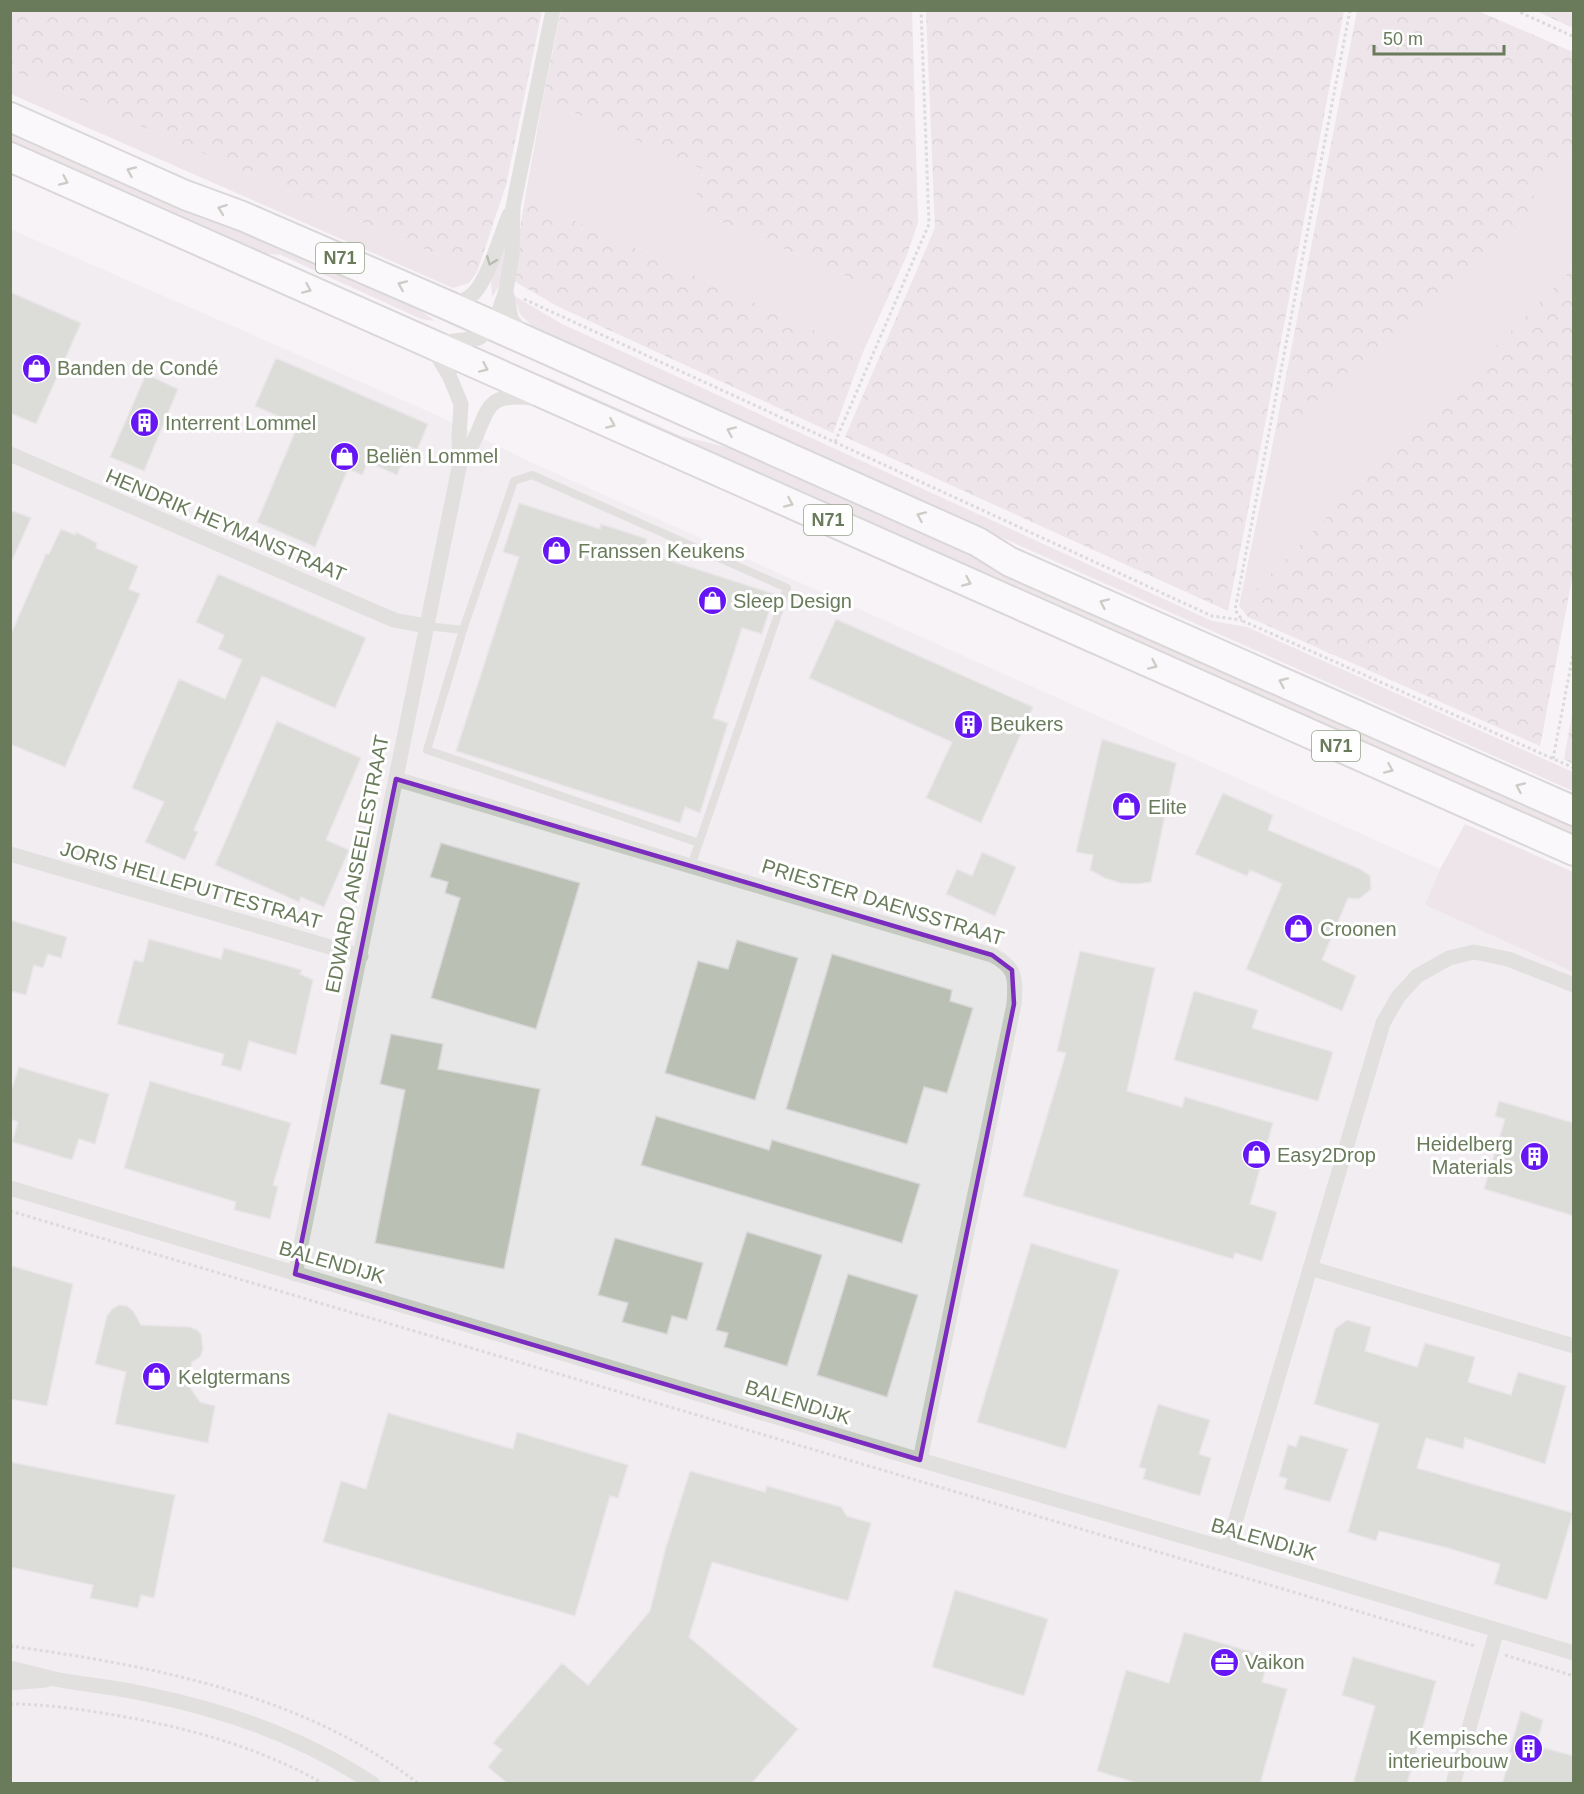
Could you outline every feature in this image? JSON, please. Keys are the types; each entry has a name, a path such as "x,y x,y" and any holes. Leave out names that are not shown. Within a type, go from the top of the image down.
{"highway":[{"name":"N71","path":"10,117 185,195 242,216 535,344 978,542 1010,562 1574,811"},
{"name":"N71","path":"10,157 1574,851"}],"street":[{"path":"430,344 465,342 479,338 494,326 506,290 512,255 513,207 553,10"},
{"path":"447,305 460,302 473,294 484,278 513,207"},
{"path":"506,290 511,319 520,332 535,344"},
{"name":"EDWARD ANSEELESTRAAT","path":"295,1274 460,463 461,404 449,375 430,344"},
{"name":"EDWARD ANSEELESTRAAT","path":"460,463 472,445 486,411 497,400 514,396 557,400"},
{"name":"HENDRIK HEYMANSTRAAT","path":"10,454 394,621 426,626"},
{"name":"PRIESTER DAENSSTRAAT","path":"396,779 992,955 1005,962 1012,970 1016,984 1014,1004 920,1460"},
{"name":"JORIS HELLEPUTTESTRAAT","path":"10,854 361,956"},
{"path":"1227,1549 1383,1023 1398,997 1417,976 1449,958 1474,952 1508,959 1574,985"},
{"name":"BALENDIJK","path":"10,1188 1574,1653"},
{"path":"1310,1268 1574,1346"},
{"path":"1453,1784 1497,1630"},
{"path":"10,1668 55,1679 147,1694 206,1708 299,1742 373,1784"},
{"path":"10,1683 55,1679"}],"lane":[{"path":"691,866 699,843 787,588 532,475 514,481 463,630 427,750 699,843"},
{"path":"426,626 463,630"}],"path":[{"path":"835,443 929,224 921,10"},
{"path":"1243,621 1235,610 1350,10"},
{"path":"1515,10 1574,37"},
{"path":"506,290 1212,616 1243,621 1574,768"},
{"path":"1553,759 1574,650"},
{"path":"10,1211 1574,1676"},
{"path":"10,1704 44,1704 164,1724 216,1738 268,1757 324,1784"}],"highlighted area":[{"path":"396,779 992,955 1012,970 1014,1004 920,1460 295,1274"}],"shaded area":[{"path":"10,229 441,417 528,461 1440,869 1425,905 1573,972 1573,1783 11,1783"}],"green space":[{"path":"11,10 542,11 506,185 477,272 11,70"},
{"path":"561,11 912,11 918,223 889,295 692,209 704,170 543,99"},
{"path":"926,11 1344,11 1228,611 845,437 935,228"},
{"path":"1357,11 1478,11 1573,52 1573,150 1530,188 1541,208 1271,453"},
{"path":"1536,11 1573,11 1573,28"},
{"path":"11,70 477,272 469,283 453,288 11,94"},
{"path":"543,99 704,170 692,209 889,295 863,352 525,198"},
{"path":"11,128 421,311 435,321 421,319 281,255 251,252 11,147"},
{"path":"1573,150 1573,268 1239,606 1271,453 1541,208 1530,188"},
{"path":"525,198 863,352 833,433 559,307 512,280"},
{"path":"503,248 505,251 502,281 492,297 491,278"},
{"path":"1573,268 1573,574 1540,746 1248,617 1239,606"},
{"path":"513,295 562,324 1212,621 1247,627 1573,772 1573,791 538,332 520,314"},
{"path":"532,374 549,378 681,436 730,448 1573,823 1573,841"},
{"path":"1573,709 1574,764 1564,759"},
{"path":"1465,824 1573,872 1573,972 1425,905 1440,869"}],"building":[{"name":"Banden de Condé","path":"10,292 81,323 36,424 10,413"},
{"name":"Beliën Lommel","path":"276,358 428,424 417,450 409,446 397,475 368,462 362,475 348,469 315,547 257,522 298,425 255,406"},
{"name":"Interrent Lommel","path":"146,374 178,389 144,471 110,457"},
{"path":"519,503 600,529 601,524 647,539 643,552 774,594 762,634 742,628 713,718 728,723 700,813 685,807 680,823 456,751 519,557 503,552"},
{"path":"10,510 31,518 10,565"},
{"path":"61,529 75,535 76,532 97,543 96,548 138,566 129,589 140,594 65,767 10,744 10,636 46,554 49,554"},
{"path":"218,574 366,638 335,708 262,676 194,830 198,832 185,860 145,842 164,802 132,788 179,679 225,699 242,660 218,649 224,635 196,622"},
{"name":"Beukers","path":"836,619 1033,707 981,823 926,798 952,742 809,678"},
{"path":"277,721 361,758 326,840 349,850 324,907 301,897 299,902 215,865"},
{"name":"Elite","path":"1102,739 1176,763 1151,882 1120,883 1105,878 1090,870 1093,855 1076,852"},
{"name":"Croonen","path":"1223,793 1273,815 1268,830 1360,869 1370,876 1371,889 1359,899 1348,898 1322,960 1356,976 1342,1011 1246,969 1282,884 1250,870 1247,876 1195,854"},
{"path":"441,843 580,883 536,1029 431,998 460,898 445,893 448,882 430,877"},
{"path":"982,852 1016,867 995,916 946,894 957,869 972,876"},
{"path":"10,920 67,937 61,958 48,954 43,968 34,965 26,995 10,991"},
{"path":"149,939 221,959 224,948 302,970 300,974 313,980 296,1055 249,1041 241,1071 221,1065 224,1054 117,1024 134,960 143,962"},
{"path":"737,940 798,958 755,1100 665,1073 698,961 728,969"},
{"path":"1080,951 1155,968 1127,1091 1182,1107 1185,1097 1273,1123 1250,1204 1277,1212 1262,1261 1235,1253 1233,1259 1023,1196 1066,1053 1057,1051"},
{"path":"832,954 952,990 950,1001 973,1008 947,1093 924,1087 907,1144 786,1109"},
{"path":"1194,991 1258,1010 1252,1028 1333,1052 1318,1101 1174,1060"},
{"path":"391,1034 443,1044 438,1069 540,1089 504,1269 375,1243 405,1090 380,1084"},
{"path":"19,1067 109,1094 95,1144 79,1139 72,1160 12,1142 18,1122 10,1119 10,1094"},
{"path":"150,1081 291,1123 273,1185 278,1187 270,1219 234,1210 236,1202 124,1168"},
{"name":"Heidelberg Materials","path":"1499,1101 1574,1123 1574,1216 1484,1189 1505,1119 1495,1116"},
{"path":"656,1116 769,1150 772,1140 920,1184 902,1243 641,1165"},
{"path":"747,1232 822,1255 787,1366 724,1347 728,1333 716,1330"},
{"path":"615,1238 703,1263 687,1320 672,1316 667,1334 622,1322 628,1303 598,1295"},
{"path":"1031,1243 1119,1270 1066,1449 977,1422"},
{"path":"12,1266 73,1284 47,1406 10,1399 10,1277"},
{"path":"848,1274 918,1295 887,1397 817,1375"},
{"name":"Kelgtermans","path":"119,1305 127,1306 133,1311 141,1325 190,1327 201,1334 203,1350 200,1357 192,1362 187,1383 200,1402 215,1406 208,1443 115,1424 126,1372 95,1364 107,1316"},
{"path":"1347,1320 1371,1327 1365,1351 1417,1367 1425,1343 1475,1357 1468,1382 1481,1386 1511,1395 1518,1372 1566,1386 1545,1464 1465,1438 1463,1449 1426,1438 1417,1468 1573,1513 1547,1600 1494,1584 1500,1564 1379,1531 1376,1541 1348,1532 1379,1424 1314,1404 1335,1329"},
{"path":"1158,1404 1210,1420 1199,1454 1211,1458 1200,1496 1143,1479 1146,1469 1139,1467"},
{"path":"388,1413 513,1449 517,1432 628,1465 618,1498 610,1496 575,1616 323,1542 341,1481 366,1489"},
{"path":"1300,1435 1348,1449 1330,1502 1284,1489 1287,1479 1279,1476 1288,1444 1296,1447"},
{"path":"10,1462 175,1495 154,1598 141,1595 138,1608 90,1598 93,1585 10,1567"},
{"path":"690,1471 765,1492 767,1486 841,1507 847,1516 871,1523 848,1601 712,1562 689,1637 798,1729 751,1784 508,1784 488,1767 502,1750 493,1743 562,1663 588,1685 650,1611 666,1547"},
{"path":"955,1590 1048,1619 1024,1696 932,1667"},
{"path":"1184,1632 1269,1657 1262,1682 1287,1689 1260,1784 1140,1784 1097,1771 1126,1670 1169,1683"},
{"path":"1353,1657 1436,1681 1407,1784 1353,1784 1375,1706 1342,1695"},
{"name":"Kempische interieurbouw","path":"1521,1711 1543,1720 1536,1746 1574,1756 1574,1784 1502,1784 1512,1753 1509,1752"}],"place":[{"name":"Banden de Condé","path":"36,368"},
{"name":"Interrent Lommel","path":"144,423"},
{"name":"Beliën Lommel","path":"345,456"},
{"name":"Franssen Keukens","path":"557,551"},
{"name":"Sleep Design","path":"712,601"},
{"name":"Beukers","path":"969,724"},
{"name":"Elite","path":"1127,807"},
{"name":"Croonen","path":"1299,929"},
{"name":"Easy2Drop","path":"1256,1155"},
{"name":"Heidelberg Materials","path":"1534,1156"},
{"name":"Kelgtermans","path":"157,1377"},
{"name":"Vaikon","path":"1224,1662"},
{"name":"Kempische interieurbouw","path":"1529,1749"}]}
